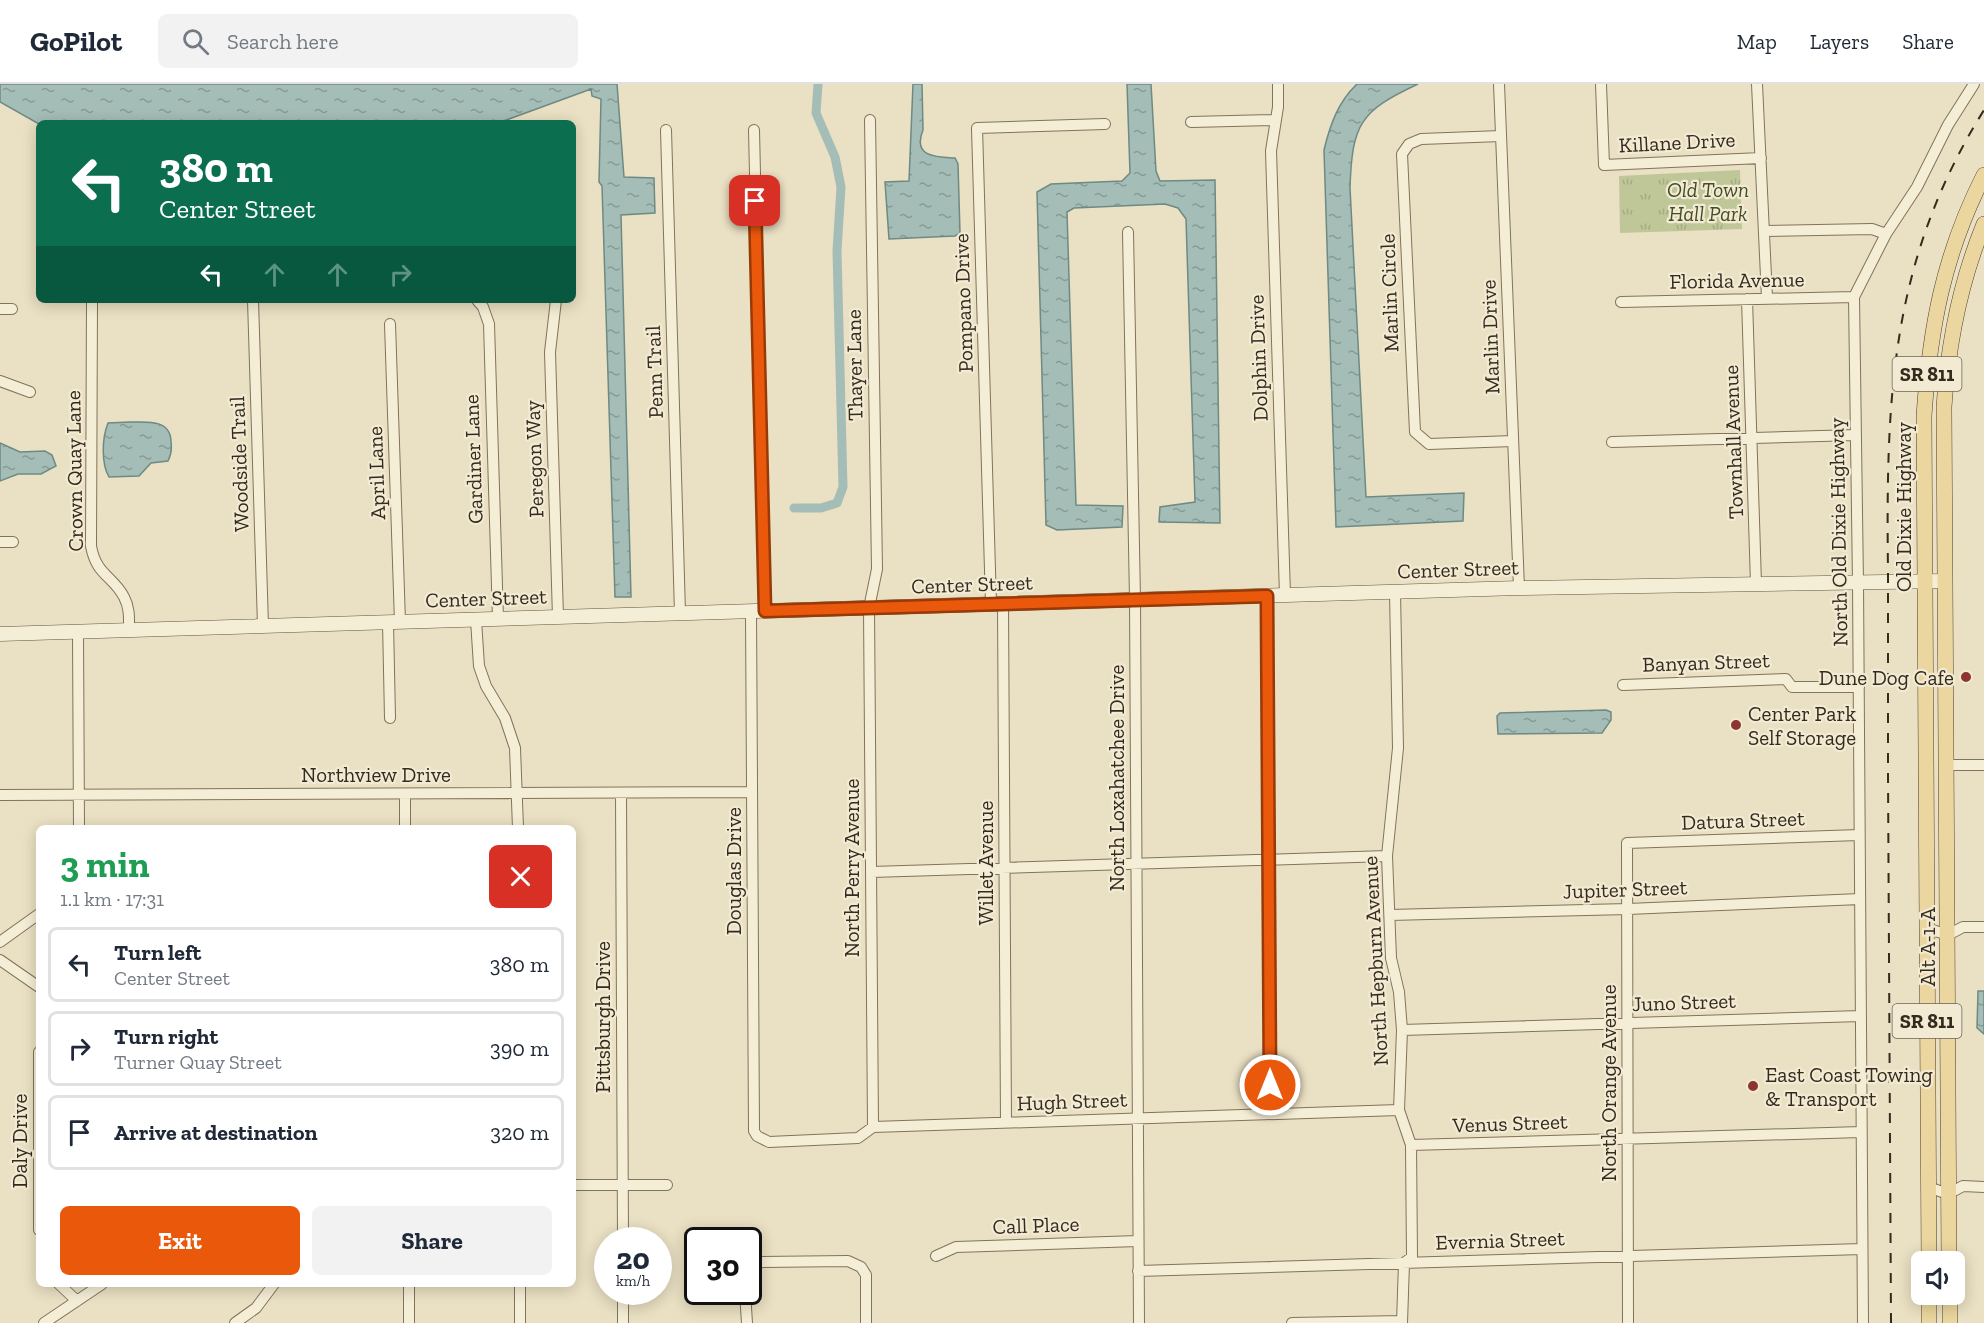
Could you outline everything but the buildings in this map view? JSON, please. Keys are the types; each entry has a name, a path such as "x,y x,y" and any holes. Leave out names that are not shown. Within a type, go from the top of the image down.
{"main road":[{"name":"Old Dixie Highway","path":"1927,849 1924,417 1933,322 1953,248 1984,176"},
{"name":"Old Dixie Highway","path":"1946,813 1946,370 1963,285 1984,224"},
{"name":"Alt A-1-A","path":"1946,813 1949,1251"},
{"name":"Alt A-1-A","path":"1927,849 1929,1251"},
{"path":"1950,1305 1950,1323"}],"street":[{"name":"Dolphin Drive","path":"1278,84 1271,151 1285,595"},
{"name":"Marlin Drive","path":"1499,84 1519,588"},
{"name":"Killane Drive","path":"1601,84 1604,165 1761,158"},
{"path":"1757,84 1767,298"},
{"name":"North Old Dixie Highway","path":"1863,1323 1854,297 1886,234 1917,187 1948,125 1974,84"},
{"name":"Thayer Lane","path":"869,608 877,569 870,120"},
{"path":"1191,122 1276,120"},
{"name":"Pompano Drive","path":"997,604 977,128 1105,124"},
{"name":"Penn Trail","path":"666,130 680,613"},
{"name":"Douglas Drive","path":"754,130 758,611 752,792 754,1131"},
{"name":"Marlin Circle","path":"1501,136 1414,140 1405,148 1403,166 1415,432 1429,444 1513,441"},
{"path":"1764,231 1872,229 1886,234"},
{"name":"North Loxahatchee Drive","path":"1128,232 1135,600 1139,1323"},
{"name":"Florida Avenue","path":"1621,302 1854,297"},
{"name":"Townhall Avenue","path":"1747,299 1756,584"},
{"name":"Crown Quay Lane","path":"92,303 91,546 96,565 125,598 129,611 129,630"},
{"name":"Woodside Trail","path":"254,303 263,626"},
{"name":"Gardiner Lane","path":"480,303 489,324 498,619"},
{"name":"Peregon Way","path":"555,303 550,352 558,617"},
{"path":"0,309 12,309"},
{"name":"April Lane","path":"390,324 394,622 390,718"},
{"path":"0,381 30,392"},
{"path":"1612,442 1856,435"},
{"path":"0,542 13,542"},
{"name":"Center Street","path":"0,634 1519,588 1945,581"},
{"name":"North Hepburn Avenue","path":"1395,592 1398,748 1387,856 1391,958 1399,992 1402,1030 1399,1110 1411,1145 1412,1257 1404,1263 1402,1322"},
{"path":"1267,596 1270,1114"},
{"name":"Willet Avenue","path":"997,604 1004,867 1006,1123"},
{"name":"North Perry Avenue","path":"869,608 873,1127"},
{"path":"476,620 479,666 486,686 506,718 515,748 518,825"},
{"path":"78,632 79,825"},
{"name":"Banyan Street","path":"1623,685 1786,680 1792,687 1859,687"},
{"path":"1947,765 1984,765"},
{"name":"Northview Drive","path":"0,795 752,792"},
{"name":"Pittsburgh Drive","path":"621,793 623,1227"},
{"path":"405,794 405,825"},
{"name":"Datura Street","path":"1627,843 1859,835"},
{"name":"North Orange Avenue","path":"1627,843 1628,1323"},
{"path":"871,872 1387,856"},
{"name":"Jupiter Street","path":"1390,915 1628,909 1860,899"},
{"path":"0,942 36,916"},
{"path":"1926,928 1948,935 1963,927 1984,927"},
{"path":"0,960 36,985"},
{"name":"Juno Street","path":"1402,1030 1861,1016"},
{"name":"Hugh Street","path":"754,1131 757,1136 769,1142 858,1138 873,1127 1399,1110"},
{"name":"Venus Street","path":"1411,1145 1861,1132"},
{"path":"576,1185 667,1185"},
{"path":"1928,1187 1948,1194 1963,1186 1984,1187"},
{"name":"Call Place","path":"936,1256 956,1247 1138,1241"},
{"name":"Evernia Street","path":"1138,1270 1862,1249"},
{"path":"762,1262 848,1261 861,1267 866,1275 866,1323"},
{"path":"62,1287 77,1301"},
{"path":"44,1323 98,1287"},
{"path":"235,1323 256,1308 272,1287"},
{"path":"409,1287 409,1323"},
{"path":"520,1287 520,1323"},
{"path":"623,1305 623,1323"},
{"path":"746,1305 747,1323"},
{"path":"1292,1323 1402,1322"}],"green space":[{"name":"Old Town Hall Park","path":"1740,170 1742,229 1620,233 1619,176"}],"water":[{"path":"0,84 617,84 624,177 654,178 655,213 621,215 631,597 615,597 602,186 599,182 601,99 592,96 591,89 506,120 36,120 36,122 0,102"},
{"path":"913,84 922,84 923,130 920,139 923,150 934,156 955,158 958,164 960,233 955,236 889,239 885,182 909,181"},
{"path":"1127,84 1151,84 1156,171 1160,181 1215,180 1220,523 1159,522 1160,507 1195,502 1186,219 1178,208 1165,204 1074,208 1067,212 1076,505 1123,506 1122,527 1057,530 1046,525 1037,192 1051,184 1122,181 1130,173"},
{"path":"1357,84 1418,84 1383,103 1372,112 1363,122 1353,149 1350,188 1366,497 1464,493 1463,521 1336,527 1324,150 1336,114 1345,98"},
{"path":"108,423 157,423 167,429 171,445 168,461 151,463 139,476 109,477 103,450"},
{"path":"0,443 20,452 45,451 52,455 56,466 41,474 18,474 0,481"},
{"path":"1606,710 1611,712 1611,720 1602,733 1498,734 1497,716 1500,713"},
{"path":"1978,991 1984,991 1984,1034 1977,1028"}],"waterway":[{"path":"794,508 821,508 837,503 843,487 837,251 841,187 835,157 816,113 818,84"}],"railway":[{"path":"1891,1323 1888,511 1892,391 1911,278 1929,222 1953,166 1984,110"}],"place":[{"name":"Dune Dog Cafe","path":"1966,677"},
{"name":"Center Park Self Storage","path":"1736,725"},
{"name":"East Coast Towing & Transport","path":"1753,1086"}],"route":[{"path":"755,201 765,611 1267,596 1270,1085"}]}
